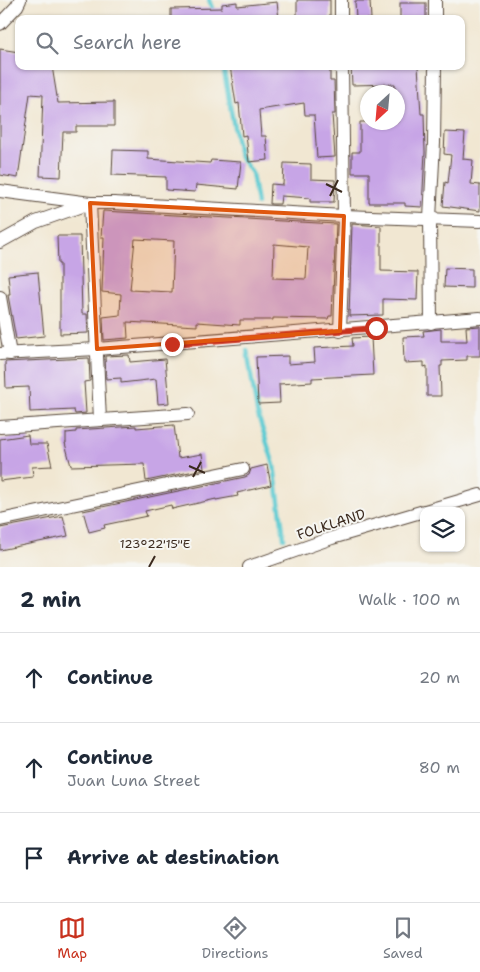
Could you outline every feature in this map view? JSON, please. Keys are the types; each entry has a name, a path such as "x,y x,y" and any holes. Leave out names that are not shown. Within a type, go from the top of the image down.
{"street":[{"path":"0,24 17,6 20,0"},
{"path":"341,0 341,15"},
{"path":"435,0 435,15"},
{"path":"340,331 344,216 342,70"},
{"path":"430,323 430,218 435,70"},
{"path":"0,191 90,203 124,203 344,216 480,221"},
{"path":"0,242 36,222 90,203"},
{"path":"90,203 100,420"},
{"path":"0,297 5,354 97,350 480,318"},
{"path":"0,427 188,414"},
{"path":"0,520 243,470"},
{"name":"FOLKLAND","path":"438,507 480,495"},
{"name":"FOLKLAND","path":"249,567 332,538 420,512"}],"highlighted area":[{"path":"90,203 344,216 340,331 97,349"}],"building":[{"path":"297,0 330,0 330,15 297,15"},
{"path":"355,1 370,1 371,15 356,15"},
{"path":"237,2 237,6 277,2 279,15 171,15 171,9 222,8 222,4"},
{"path":"400,3 426,3 426,15 400,15"},
{"path":"0,49 15,51 15,70 53,70 58,103 114,102 114,126 76,126 76,132 63,132 61,177 40,176 43,95 30,94 18,178 0,175"},
{"path":"231,70 330,70 330,81 334,81 335,114 332,114 335,157 317,158 314,115 305,115 304,103 259,110 261,136 266,136 268,160 249,162 246,135 242,136 239,103 236,104"},
{"path":"351,70 418,70 421,114 424,114 425,152 422,207 405,206 405,203 369,203 369,173 352,173 352,152 360,152 360,130 405,130 405,85 352,85"},
{"path":"445,132 465,133 463,159 473,160 471,184 480,185 480,211 443,206 445,182 448,183 451,155 444,154"},
{"path":"113,150 148,151 148,159 210,163 211,160 241,162 238,189 196,185 195,192 166,190 166,177 112,175"},
{"path":"284,163 311,164 311,179 335,180 334,202 310,202 310,198 281,196 280,204 270,204 271,184 283,185"},
{"path":"103,211 336,224 332,316 329,316 328,319 273,318 273,320 240,320 240,325 197,322 197,326 127,322 128,338 104,340 103,317 120,315 121,294 102,292 104,237 101,237","holes":["135,239 174,241 172,292 130,290","274,244 308,247 306,279 273,278"]},
{"path":"352,224 381,226 381,271 418,272 417,300 383,299 383,315 349,316"},
{"path":"57,236 80,236 82,314 87,314 88,333 60,334 60,264 58,264"},
{"path":"445,268 472,269 472,288 444,287"},
{"path":"38,272 44,336 16,339 8,295 10,295 8,275"},
{"path":"480,326 480,356 467,356 467,360 442,361 442,366 440,366 441,396 427,396 427,366 424,367 424,362 404,363 403,337 424,336 423,331 441,329 441,341 467,341 466,327"},
{"path":"371,337 373,375 312,378 312,382 279,384 280,403 258,404 256,357 288,356 288,364 315,362 314,348 353,346 352,338"},
{"path":"129,355 130,362 165,359 169,403 158,404 156,379 121,383 121,378 106,379 105,356"},
{"path":"89,358 90,381 84,382 86,413 75,414 74,410 30,412 29,387 6,388 5,362"},
{"path":"174,425 178,458 202,454 204,469 146,481 144,464 71,466 65,443 66,433 76,432 76,430"},
{"path":"28,435 29,444 47,444 52,466 32,467 33,477 0,481 0,439"},
{"path":"267,465 271,485 237,493 238,496 172,509 171,505 145,511 147,516 104,525 105,528 89,532 83,511 245,477 249,475 251,469"},
{"path":"63,516 68,536 0,550 0,528"}],"waterway":[{"path":"209,0 214,13"},
{"path":"224,70 239,155 252,173 257,204"},
{"path":"247,350 257,412 274,465 284,538"}],"route":[{"path":"172,344 376,328"}]}
